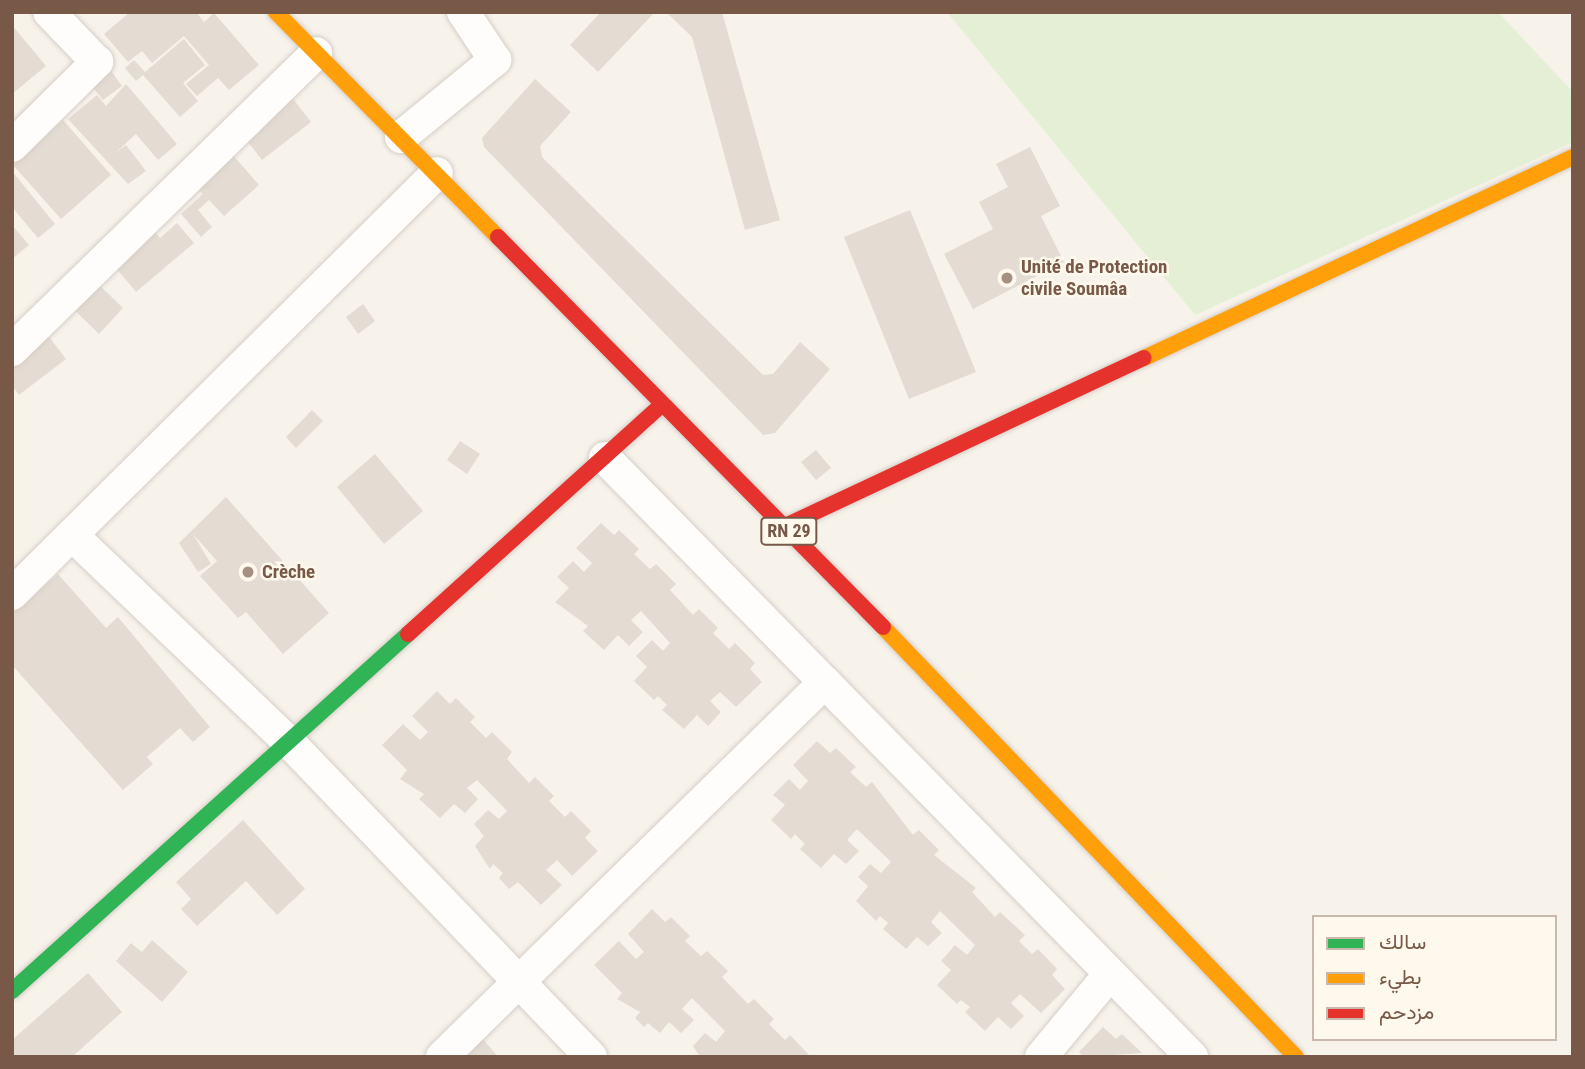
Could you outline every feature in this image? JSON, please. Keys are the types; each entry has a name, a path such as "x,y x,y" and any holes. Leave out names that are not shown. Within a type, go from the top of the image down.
{"main road":[{"name":"RN 29","path":"276,12 437,173 661,405 785,526 1296,1057"},
{"path":"785,526 1573,157"},
{"path":"12,991 290,743 661,405"}],"street":[{"path":"12,146 97,62 49,12"},
{"path":"401,137 495,60 463,12"},
{"path":"12,350 317,53"},
{"path":"12,594 437,173"},
{"path":"605,458 1192,1057"},
{"path":"72,535 290,743 591,1057"},
{"path":"442,1057 825,682"},
{"path":"1041,1057 1110,974"}],"green space":[{"path":"947,12 1498,12 1573,92 1573,142 1195,315"}],"building":[{"path":"130,12 196,12 204,22 214,13 259,65 229,90 218,78 197,96 186,84 209,65 184,36 152,63 142,51 128,62 104,34"},
{"path":"601,12 655,12 598,72 570,45"},
{"path":"666,12 722,12 780,220 745,230 692,37"},
{"path":"12,25 46,66 12,94"},
{"path":"184,39 205,65 183,83 198,101 180,117 143,75 136,81 125,68 134,60 145,72"},
{"path":"109,68 122,86 103,100 89,83"},
{"path":"535,79 571,112 540,146 542,157 763,375 773,374 800,342 830,369 775,433 763,435 484,147 482,138"},
{"path":"126,84 177,144 158,160 136,134 114,154 126,145 146,171 128,184 68,119 97,95 106,106"},
{"path":"287,91 311,122 262,160 238,129"},
{"path":"63,120 111,175 61,219 13,165"},
{"path":"225,146 259,185 224,216 209,200 198,210 212,227 201,237 181,214 203,194 189,179"},
{"path":"1030,147 1060,206 1041,216 1064,262 973,309 944,254 993,229 979,202 1008,187 996,164"},
{"path":"12,171 55,224 38,238 12,207"},
{"path":"910,210 976,372 909,399 844,237"},
{"path":"143,217 160,238 177,223 194,243 136,292 102,251"},
{"path":"12,225 29,245 12,259"},
{"path":"84,270 123,308 99,334 60,296"},
{"path":"363,304 375,321 358,334 346,317"},
{"path":"40,325 66,359 19,395 12,386 12,346"},
{"path":"312,410 323,421 296,448 286,437"},
{"path":"460,441 480,454 467,474 447,460"},
{"path":"816,450 831,468 816,480 801,462"},
{"path":"375,454 423,511 384,544 337,487"},
{"path":"226,497 329,613 283,654 246,612 238,618 200,576 217,561 193,534 211,564 198,572 179,543"},
{"path":"601,523 614,535 619,530 639,549 634,554 650,569 656,564 676,584 670,590 693,615 699,609 718,628 713,633 729,649 735,643 755,663 750,669 762,682 736,707 720,692 710,701 721,712 708,726 697,715 684,729 662,710 667,705 658,696 654,700 634,681 647,667 636,656 652,640 663,651 670,643 641,611 631,620 643,632 629,646 618,635 604,650 583,631 588,626 555,602 569,588 557,577 573,561 584,572 592,563 576,548"},
{"path":"58,574 106,628 118,617 210,727 193,742 180,728 147,757 153,764 123,790 12,665 12,614"},
{"path":"437,691 450,704 456,698 475,717 470,722 486,738 492,732 512,752 507,759 529,783 535,777 554,796 549,801 565,817 571,811 591,831 585,838 598,851 572,876 557,860 546,870 562,885 541,905 518,882 509,889 499,878 503,873 493,864 490,869 475,846 484,836 474,824 488,810 499,819 507,811 477,780 467,788 478,799 465,813 454,804 440,818 419,799 424,794 400,779 407,770 382,745 403,724 420,740 428,732 412,716"},
{"path":"817,741 830,753 836,748 856,767 850,772 866,787 872,782 913,835 919,830 939,850 934,855 976,888 972,892 995,917 1000,912 1025,935 1019,941 1032,954 1038,949 1057,969 1052,975 1065,989 1041,1013 1020,994 1011,1003 1024,1016 1011,1029 998,1017 985,1031 965,1012 970,1007 961,1000 957,1004 937,985 951,970 941,961 955,945 967,955 975,945 940,911 931,922 942,933 928,946 917,937 906,949 883,929 888,923 880,916 876,921 856,901 868,886 858,877 870,864 881,873 891,862 857,829 847,840 859,851 846,864 834,854 821,868 800,849 805,844 795,834 791,839 771,820 785,805 773,795 789,779 800,790 808,781 793,765"},
{"path":"243,820 305,889 277,915 246,881 197,926 181,909 191,899 176,882"},
{"path":"652,909 665,922 671,917 690,936 685,941 701,956 707,951 728,971 722,977 748,1004 754,999 774,1019 769,1024 785,1040 790,1035 811,1057 700,1057 693,1046 705,1033 716,1042 725,1031 692,998 682,1009 694,1020 681,1033 669,1022 660,1033 648,1023 644,1027 635,1018 640,1012 617,999 622,993 594,965 619,941 636,959 644,952 628,934"},
{"path":"152,940 188,972 162,1002 116,961 131,943 142,952"},
{"path":"88,973 122,1012 72,1057 12,1057 12,1040"},
{"path":"1103,1027 1116,1039 1122,1034 1142,1053 1084,1057 1079,1052"},
{"path":"483,1039 498,1057 463,1057"}],"traffic: fast":[{"path":"12,991 408,634"}],"traffic: slow":[{"path":"276,12 498,237"},
{"path":"1144,358 1573,157"},
{"path":"883,627 1296,1057"}],"traffic: jam":[{"path":"498,237 883,627"},
{"path":"785,526 1144,358"},
{"path":"408,634 661,405"}],"place":[{"name":"Unité de Protection civile Soumâa","path":"1007,278"},
{"name":"Crèche","path":"248,572"}]}
